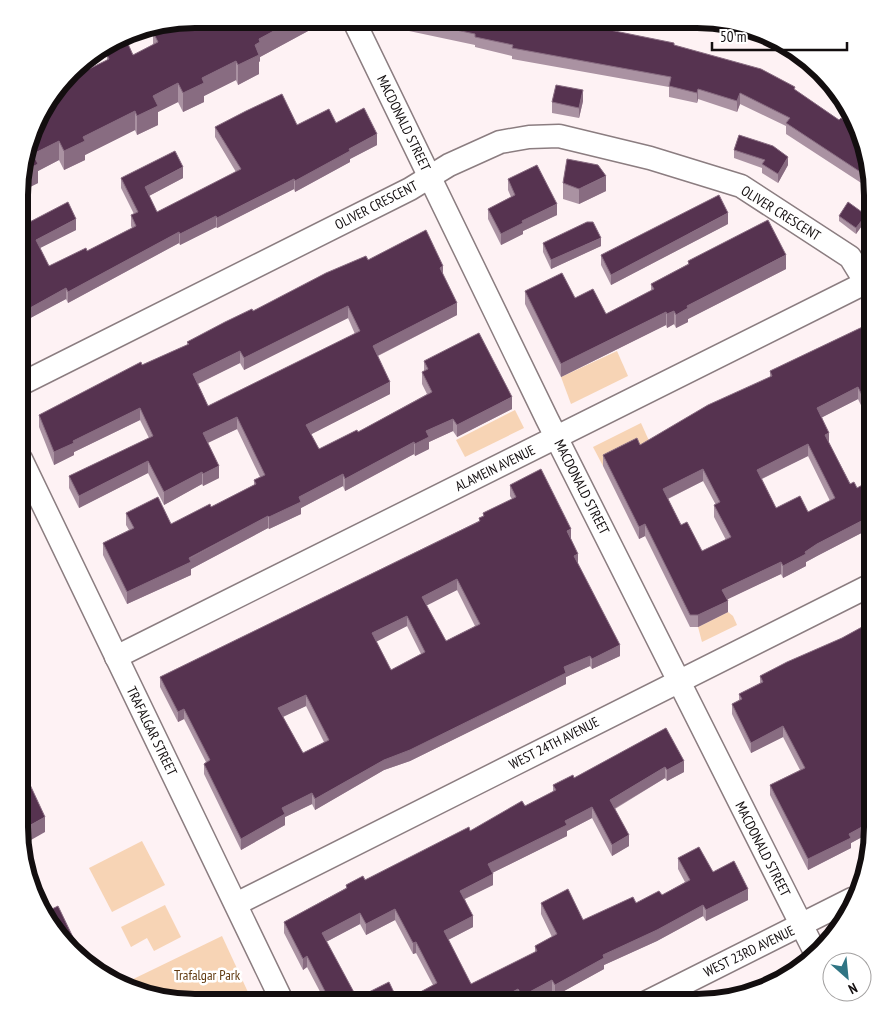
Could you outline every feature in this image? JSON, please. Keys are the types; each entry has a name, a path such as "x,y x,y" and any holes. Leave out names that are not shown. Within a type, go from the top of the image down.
{"street":[{"name":"MACDONALD STREET","path":"357,28 556,438 812,948"},
{"name":"OLIVER CRESCENT","path":"28,380 403,193 449,165 500,142 529,137 559,136 623,152 741,186 850,256 864,274"},
{"name":"ALAMEIN AVENUE","path":"116,657 864,284"},
{"name":"TRAFALGAR STREET","path":"28,474 279,994"},
{"name":"WEST 24TH AVENUE","path":"236,904 864,588"},
{"name":"WEST 23RD AVENUE","path":"663,994 846,903"}],"green space":[{"path":"617,351 628,376 571,404 561,377"},
{"path":"515,410 524,428 465,457 456,440"},
{"path":"641,423 650,443 603,466 593,447"},
{"path":"728,612 733,616 737,625 702,642 698,627"},
{"path":"142,841 165,885 112,912 89,868"},
{"path":"165,905 181,937 154,951 147,938 131,947 121,927"},
{"name":"Trafalgar Park","path":"222,936 249,994 173,993 152,989 129,981"}],"building":[{"path":"279,28 259,39 260,42 255,45 259,55 238,65 236,61 202,78 204,83 183,93 178,83 153,96 158,106 137,116 135,111 83,137 85,141 64,151 59,141 33,154 38,164 30,168 33,152 36,141 50,111 69,85 81,73 109,59 107,55 128,44 133,55 158,42 154,33 173,29"},
{"path":"447,28 600,28 674,43 674,45 761,69 795,87 794,89 839,120 841,118 848,122 856,141 863,173 786,123 790,118 740,93 737,101 698,89 697,93 669,86 671,77 512,48 513,45 475,37 475,34"},
{"path":"556,85 583,90 579,108 552,102"},
{"path":"282,94 297,125 329,109 336,123 364,108 377,134 295,181 294,179 217,218 216,216 180,234 179,232 68,292 66,288 28,309 28,223 68,202 76,219 36,240 49,266 86,248 87,251 136,226 131,215 138,212 121,178 175,151 183,167 145,187 157,212 241,169 215,127"},
{"path":"739,135 773,146 788,157 778,174 762,164 765,160 734,150"},
{"path":"567,159 598,165 606,176 579,189 563,183"},
{"path":"537,165 557,204 522,221 523,223 501,234 488,209 515,195 508,179"},
{"path":"719,195 728,213 611,275 601,255"},
{"path":"848,202 864,214 864,218 856,228 839,216"},
{"path":"768,220 786,255 687,306 688,308 676,315 674,311 667,314 666,312 561,364 525,291 562,273 575,298 593,289 606,314 654,289 651,284 689,264 688,261"},
{"path":"587,222 593,222 601,238 551,260 543,243"},
{"path":"426,230 443,266 440,268 457,303 373,346 390,382 306,425 319,449 357,430 358,432 432,392 422,372 428,369 424,361 479,333 512,397 457,425 453,419 426,431 429,437 415,444 414,442 345,479 343,474 299,497 301,502 268,516 189,558 191,562 127,592 103,543 134,528 126,513 158,497 171,524 210,504 211,507 256,484 254,480 265,475 237,417 203,433 219,466 203,474 202,472 164,492 148,461 79,496 69,476 153,436 140,408 54,452 39,415 141,362 142,365 189,344 187,342 225,322 252,309 253,311 326,273 366,256 368,260","holes":["348,306 360,331 208,406 193,374 240,351 244,358"]},
{"path":"864,326 864,399 858,387 817,408 829,433 825,435 850,484 854,482 857,488 864,484 864,520 817,544 805,552 806,554 783,566 781,562 722,590 728,601 698,615 690,615 645,524 639,527 603,455 637,438 640,445 708,405 772,376 770,371","holes":["808,444 835,498 808,512 800,496 776,508 757,470","703,469 720,502 714,505 731,537 702,551 687,522 681,525 663,489"]},
{"path":"541,469 571,529 567,531 578,554 574,556 620,645 592,659 590,656 564,667 566,673 410,750 384,760 315,799 312,793 282,808 285,814 241,839 204,764 210,760 184,709 178,712 160,677 480,521 479,518 484,516 483,513 516,497 510,485","holes":["457,579 480,624 446,641 422,597","407,616 425,652 391,670 372,633","306,695 329,740 303,753 278,708"]},
{"path":"864,626 864,826 849,834 851,838 808,859 770,785 805,768 783,726 751,743 732,704 742,699 739,694 763,682 760,676"},
{"path":"666,728 684,761 667,770 665,767 610,800 629,835 612,845 592,807 565,821 567,825 488,864 493,874 460,891 473,916 444,931 471,984 537,951 535,946 557,934 541,903 568,889 583,920 633,897 636,903 659,891 662,895 690,880 678,858 699,847 713,872 734,861 748,889 706,910 703,905 657,930 603,955 604,958 555,985 552,980 526,994 521,994 518,989 509,994 417,994 437,983 416,942 413,943 395,909 366,924 360,913 322,933 355,994 326,994 307,956 303,959 284,922 347,888 346,885 363,876 365,880 469,827 470,831 522,801 525,806 556,790 553,785 573,775 574,778"},
{"path":"28,780 45,817 28,827"},
{"path":"58,906 76,944 56,920 50,910"},
{"path":"389,982 395,994 365,994"}]}
